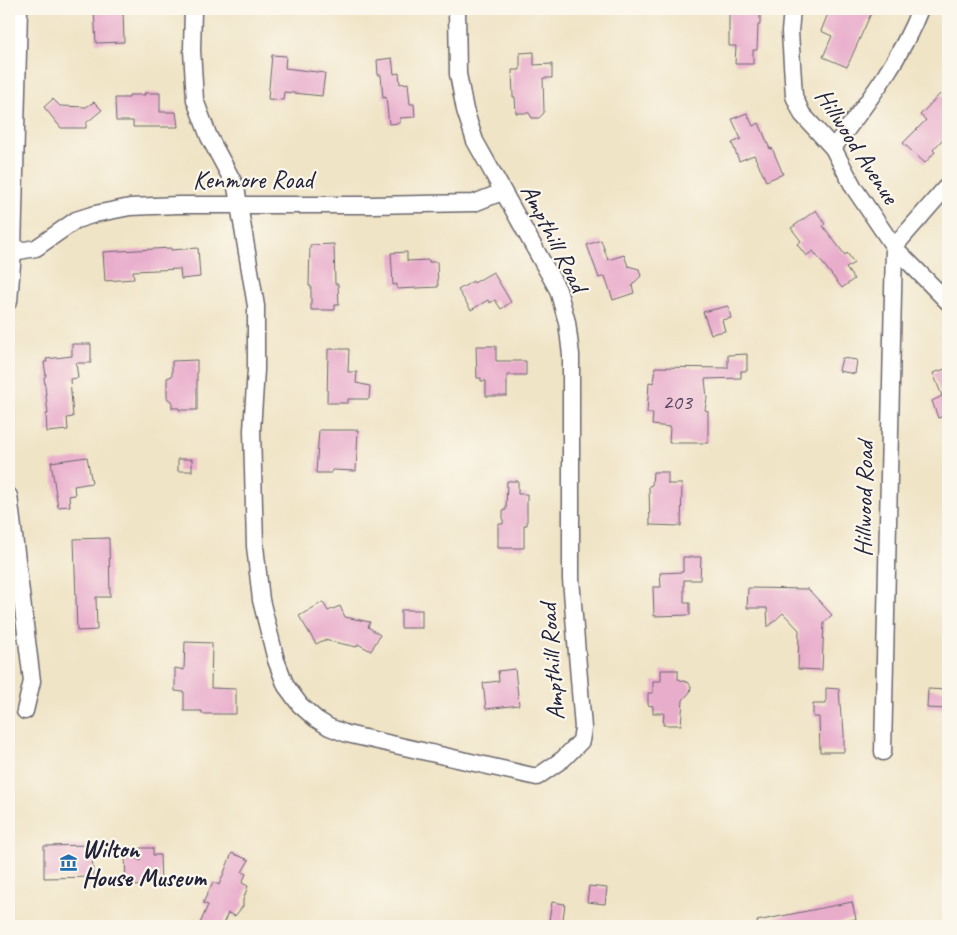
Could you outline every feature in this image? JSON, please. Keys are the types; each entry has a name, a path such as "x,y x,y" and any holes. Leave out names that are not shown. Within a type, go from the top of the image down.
{"street":[{"path":"9,302 13,252 20,9"},
{"path":"193,9 192,50 195,100 209,137 236,187 239,205"},
{"name":"Ampthill Road","path":"239,205 256,306 256,370 252,430 256,546 261,600 276,660 286,686 300,705 316,719 329,727 347,734 537,777 562,760 581,741 582,728 571,579 570,355 567,322 558,290 475,141 465,110 458,74 456,9"},
{"name":"Hillwood Avenue","path":"792,9 790,32 794,96 802,114 834,148 854,188 894,247 948,302"},
{"path":"834,148 886,77 913,27 920,9"},
{"path":"894,247 948,185"},
{"name":"Kenmore Road","path":"13,252 36,248 76,220 130,207 371,205 474,202 502,192"},
{"name":"Hillwood Road","path":"884,752 894,247"},
{"path":"9,496 32,681 25,711"}],"building":[{"path":"123,9 124,42 96,43 94,10"},
{"path":"729,9 760,9 757,50 753,50 753,64 735,64 736,46 729,46"},
{"path":"842,9 873,9 847,67 823,57 832,36 821,31 829,11 839,15"},
{"path":"534,52 534,65 552,64 552,78 543,78 544,113 539,118 532,118 529,113 516,113 515,97 513,97 512,70 520,70 520,53"},
{"path":"272,55 286,56 285,68 325,73 322,96 284,92 283,100 268,99"},
{"path":"392,58 394,74 399,73 400,84 408,83 410,104 414,104 415,117 400,118 400,123 389,124 386,97 383,98 381,75 378,75 377,60"},
{"path":"144,93 160,93 160,112 176,112 178,127 133,127 133,121 116,121 115,98 129,98 129,95 145,95"},
{"path":"940,94 948,101 948,133 933,150 935,152 925,163 903,143 926,120 920,115"},
{"path":"53,99 60,106 86,107 94,102 102,110 86,123 86,128 61,128 44,107"},
{"path":"747,113 753,126 759,123 783,174 766,181 754,155 739,161 732,143 741,139 732,119"},
{"path":"816,210 825,224 823,226 845,255 847,253 854,263 846,268 854,279 842,288 813,251 806,256 797,244 801,241 791,228"},
{"path":"601,240 608,260 624,255 628,266 639,269 641,276 632,285 634,293 613,300 605,276 599,278 587,245"},
{"path":"334,244 335,284 338,284 339,305 335,305 335,310 311,310 311,286 309,286 310,245"},
{"path":"171,248 171,250 198,248 200,277 181,279 180,269 133,271 134,279 105,281 103,252"},
{"path":"407,252 407,261 429,260 429,262 437,262 438,287 397,289 397,284 393,285 391,253"},
{"path":"493,272 511,302 501,309 495,300 490,303 488,300 471,310 458,290"},
{"path":"728,306 731,318 722,320 725,331 711,334 703,312"},
{"path":"72,344 91,344 91,363 76,363 78,378 70,379 73,417 67,418 68,430 47,432 46,414 48,414 44,362 47,362 46,359 72,356"},
{"path":"476,346 496,346 496,361 526,361 526,375 507,375 507,396 486,396 486,381 481,381 481,378 477,378"},
{"path":"328,349 349,349 348,372 357,372 356,383 370,386 369,399 348,399 348,403 327,403"},
{"path":"747,354 747,371 741,371 741,378 705,379 708,443 669,443 670,427 652,425 653,413 647,413 649,382 653,383 655,367 728,368 728,355"},
{"path":"842,358 857,360 855,374 839,371"},
{"path":"197,360 197,410 172,408 172,402 167,398 167,378 172,376 172,361"},
{"path":"948,368 948,415 938,418 932,401 942,396 933,373"},
{"path":"319,430 358,430 356,471 332,470 331,473 316,473"},
{"path":"87,457 92,483 74,486 75,495 69,496 70,506 58,507 51,462"},
{"path":"178,459 192,459 192,471 178,471"},
{"path":"653,472 668,472 668,484 682,484 681,526 650,525 649,486 652,485"},
{"path":"507,481 518,481 518,494 527,494 527,525 524,525 524,548 498,548 498,524 503,524 503,510 506,510"},
{"path":"109,538 110,597 96,597 97,630 77,631 74,539"},
{"path":"683,557 701,557 700,580 684,580 684,603 690,603 690,615 654,616 653,587 661,587 660,573 683,572"},
{"path":"748,588 808,589 832,615 824,622 822,670 798,669 799,630 783,613 768,627 767,608 747,608"},
{"path":"323,602 328,611 340,606 345,617 370,622 368,627 380,635 371,651 358,644 357,647 324,640 316,644 299,616"},
{"path":"401,610 422,610 422,628 401,628"},
{"path":"185,642 212,643 211,688 236,689 236,714 202,714 202,711 184,711 184,692 175,691 175,668 184,670"},
{"path":"515,669 519,705 486,709 483,683 499,681 498,671"},
{"path":"661,670 678,670 678,679 689,683 691,687 690,692 683,700 681,725 663,725 664,713 653,713 653,706 648,705 648,693 653,693 653,681 661,681"},
{"path":"826,688 839,689 841,717 843,720 844,752 820,752 819,717 813,717 813,704 826,704"},
{"path":"928,689 948,690 948,709 927,708"},
{"name":"Wilton House Museum","path":"92,845 93,877 44,878 44,846"},
{"path":"140,848 153,848 153,855 160,855 161,885 126,886 125,853 141,861"},
{"path":"232,853 249,860 242,872 246,874 242,883 248,886 243,906 235,916 228,913 222,926 199,926 208,905 203,903 213,882 219,885"},
{"path":"589,886 607,888 605,904 587,902"},
{"path":"552,902 565,904 562,926 548,926"},
{"path":"852,902 856,919 822,926 758,926 757,921"}],"place":[{"name":"Wilton House Museum","path":"68,863"}]}
